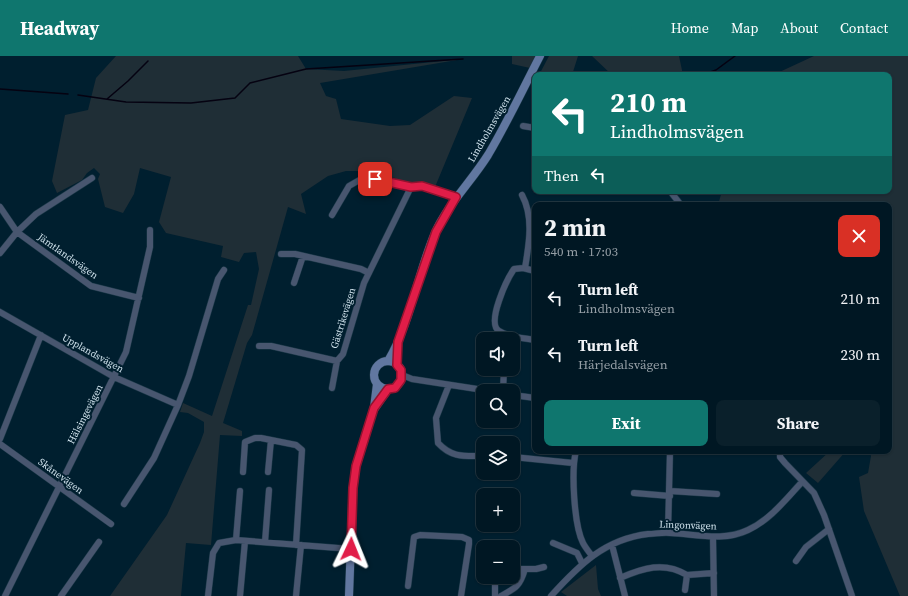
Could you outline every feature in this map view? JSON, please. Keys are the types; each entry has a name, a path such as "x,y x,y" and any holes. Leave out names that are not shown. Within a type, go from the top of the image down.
{"main road":[{"name":"Lindholmsvägen","path":"532,72 540,56"},
{"name":"Lindholmsvägen","path":"349,596 353,488 356,466 374,408 377,384 373,375 375,368 381,363 388,361 398,342 436,232 456,197 487,157 515,107 532,72"},
{"name":"Lindholmsvägen","path":"374,408 388,389 395,388 402,378 401,370 397,365 398,342"},
{"path":"388,361 397,365"},
{"path":"377,384 382,388 388,389"}],"street":[{"path":"523,126 532,128"},
{"path":"0,253 17,232 36,214 92,178"},
{"path":"332,215 350,186 363,178 375,179 411,187 422,186 456,197"},
{"name":"Gästrikevägen","path":"259,346 271,346 338,361 343,354 369,273 411,187"},
{"path":"672,194 679,202"},
{"path":"522,195 527,205 529,240 525,268"},
{"name":"Jämtlandsvägen","path":"0,207 17,232 91,286 139,298"},
{"name":"Hälsingevägen","path":"5,596 126,352 150,246 150,230"},
{"path":"281,254 295,254 361,269 369,273"},
{"path":"294,283 303,256"},
{"path":"500,332 494,326 495,314 510,275 514,269 525,268 532,270"},
{"path":"124,504 154,458 178,405 189,376 218,279 224,270"},
{"name":"Upplandsvägen","path":"0,312 114,377 178,405"},
{"path":"0,439 41,335"},
{"path":"520,338 532,340"},
{"path":"332,388 338,361"},
{"path":"402,378 476,389"},
{"path":"449,385 436,418 438,443 448,453 461,456 476,456"},
{"path":"520,396 532,398"},
{"path":"243,472 245,442 255,438 296,445 302,450 296,596"},
{"path":"268,472 271,440"},
{"name":"Skånevägen","path":"0,444 111,524"},
{"path":"575,454 573,463 578,526 583,543 592,556"},
{"path":"668,532 670,454"},
{"path":"780,454 780,457 814,493 824,515 852,596"},
{"path":"520,458 573,463"},
{"name":"Lingonvägen","path":"551,596 582,563 612,545 637,536 668,532 713,537 732,535 753,527 772,514 802,482"},
{"path":"236,540 240,490"},
{"path":"265,542 270,490"},
{"path":"634,493 717,494"},
{"path":"796,561 806,547 829,529"},
{"path":"408,586 414,537 420,535 462,537 469,540 469,544 461,596"},
{"path":"713,537 714,596"},
{"path":"208,596 213,553 219,543 236,540 351,549"},
{"path":"240,596 245,541"},
{"path":"61,596 99,542"},
{"path":"553,543 577,553 582,563"},
{"path":"612,545 625,596"},
{"path":"620,578 637,571 657,566 678,569 687,575 714,573"},
{"path":"520,569 542,569 544,567"},
{"path":"501,596 514,589 522,581 525,569"},
{"path":"685,590 687,575"},
{"path":"495,584 495,596"}],"shaded area":[{"path":"116,56 298,56 306,69 344,71 463,59 320,83 326,96 336,99 341,119 390,126 410,125 454,96 472,98 435,187 413,182 405,186 395,178 361,171 346,171 328,176 301,194 306,214 288,207 252,335 247,343 223,423 242,431 242,436 220,435 211,545 186,543 181,596 110,596 167,515 200,443 204,432 204,422 188,413 180,412 183,403 212,416 248,305 251,305 259,269 256,252 244,253 239,262 221,257 223,246 166,233 159,222 171,177 140,168 134,194 123,213 105,207 98,179 100,174 94,168 87,173 82,180 57,193 52,181 65,115 88,110 96,78"},
{"path":"512,56 535,56 530,68 512,64"},
{"path":"549,56 578,56 573,72 541,72"},
{"path":"592,56 679,56 682,72 609,72"},
{"path":"814,56 908,56 908,596 900,596 864,511 859,477 868,473 870,454 892,454 892,202 719,202 721,194 892,194 892,72 779,72"},
{"path":"827,454 843,454 818,483 806,473"},
{"path":"596,565 598,589 601,596 567,596 561,592"}],"waterway":[{"path":"710,72 716,70 735,56"},
{"path":"78,95 126,102 191,103 235,98 250,83 306,69 463,59"},
{"path":"107,99 148,61"},
{"path":"0,89 68,94"}],"route":[{"path":"351,549 353,488 356,466 363,440 374,408 388,389 395,388 400,383 402,375 401,370 397,365 398,342 436,232 456,197 422,186 411,187 375,179"}]}
